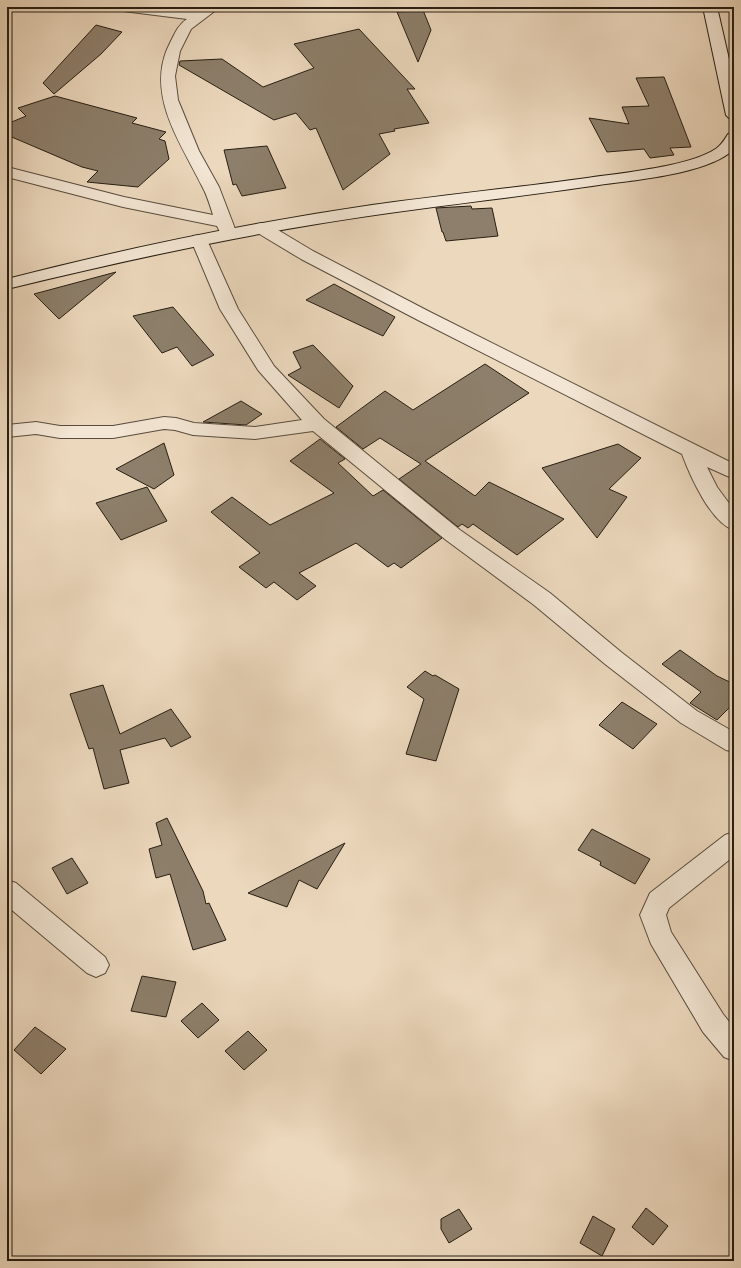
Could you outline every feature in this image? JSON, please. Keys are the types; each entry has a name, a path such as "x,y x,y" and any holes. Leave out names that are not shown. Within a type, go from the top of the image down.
{"street":[{"path":"123,7 198,16"},
{"path":"213,7 198,16 185,27 173,51 168,76 170,100 192,151 211,187 226,228"},
{"path":"710,7 734,115"},
{"path":"7,172 226,228 262,228 423,204 517,193 666,170 697,163 718,155 733,140 734,137"},
{"path":"7,284 75,266 199,240 226,228"},
{"path":"262,228 307,255 432,320 734,472"},
{"path":"199,240 229,309 267,370 317,424 453,535 542,599 613,658 689,717 734,742"},
{"path":"7,431 36,428 60,432 113,432 164,423 176,424 193,429 255,433 317,424"},
{"path":"691,451 698,474 710,495 734,523"},
{"path":"734,842 659,902 653,915 660,936 676,963 713,1023 734,1048"},
{"path":"7,891 96,965"}],"building":[{"path":"423,10 431,30 418,62 397,12"},
{"path":"96,25 122,32 101,54 54,94 43,83"},
{"path":"359,29 415,89 407,89 429,123 394,129 395,131 379,134 390,154 343,190 316,128 310,130 296,113 274,120 179,65 180,61 222,59 263,87 314,68 294,44"},
{"path":"664,77 691,147 670,148 674,155 650,158 644,149 607,152 589,118 629,124 622,107 649,106 636,78"},
{"path":"55,96 137,118 132,123 166,132 159,139 165,141 169,159 138,187 87,182 98,171 82,167 7,135 7,124 26,116 18,108"},
{"path":"267,146 286,188 242,196 236,184 233,185 224,150"},
{"path":"471,206 472,209 492,208 498,236 446,241 442,232 436,208"},
{"path":"116,272 59,319 34,294"},
{"path":"334,284 395,317 383,336 306,300"},
{"path":"173,307 214,355 192,366 177,347 162,353 133,316"},
{"path":"313,345 353,386 339,408 288,375 301,368 293,352"},
{"path":"485,364 529,393 425,461 475,496 489,482 564,519 517,555 473,524 468,528 462,524 458,527 399,479 421,464 380,438 363,449 336,427 385,391 413,410"},
{"path":"241,401 262,414 246,425 203,422"},
{"path":"320,439 345,459 338,463 373,496 383,490 442,538 401,568 394,563 388,567 356,543 299,573 316,586 297,600 274,582 266,588 239,567 260,553 211,512 232,497 270,525 334,493 290,461"},
{"path":"164,443 174,475 154,489 116,469"},
{"path":"618,444 641,458 609,489 627,497 597,538 542,468"},
{"path":"147,487 167,521 121,540 96,503"},
{"path":"680,650 717,676 734,684 734,703 717,720 690,703 701,692 662,664"},
{"path":"425,671 459,689 436,761 406,754 424,699 407,687"},
{"path":"103,685 120,734 171,709 191,737 171,747 165,738 120,750 129,783 104,789 93,748 89,749 70,694"},
{"path":"622,702 657,724 633,749 599,725"},
{"path":"167,818 203,891 206,904 209,903 226,940 193,950 170,874 156,878 149,849 162,845 156,823"},
{"path":"592,829 650,859 635,884 600,865 601,862 578,850"},
{"path":"345,843 317,889 299,880 287,907 248,893"},
{"path":"72,858 88,883 67,894 52,868"},
{"path":"142,976 176,982 166,1017 131,1011"},
{"path":"202,1003 219,1020 198,1038 181,1021"},
{"path":"35,1027 66,1049 41,1074 14,1050"},
{"path":"248,1031 267,1050 244,1070 225,1051"},
{"path":"646,1208 668,1226 653,1245 632,1227"},
{"path":"459,1209 472,1229 449,1243 441,1229 441,1219"},
{"path":"593,1216 615,1229 602,1256 580,1243"}]}
